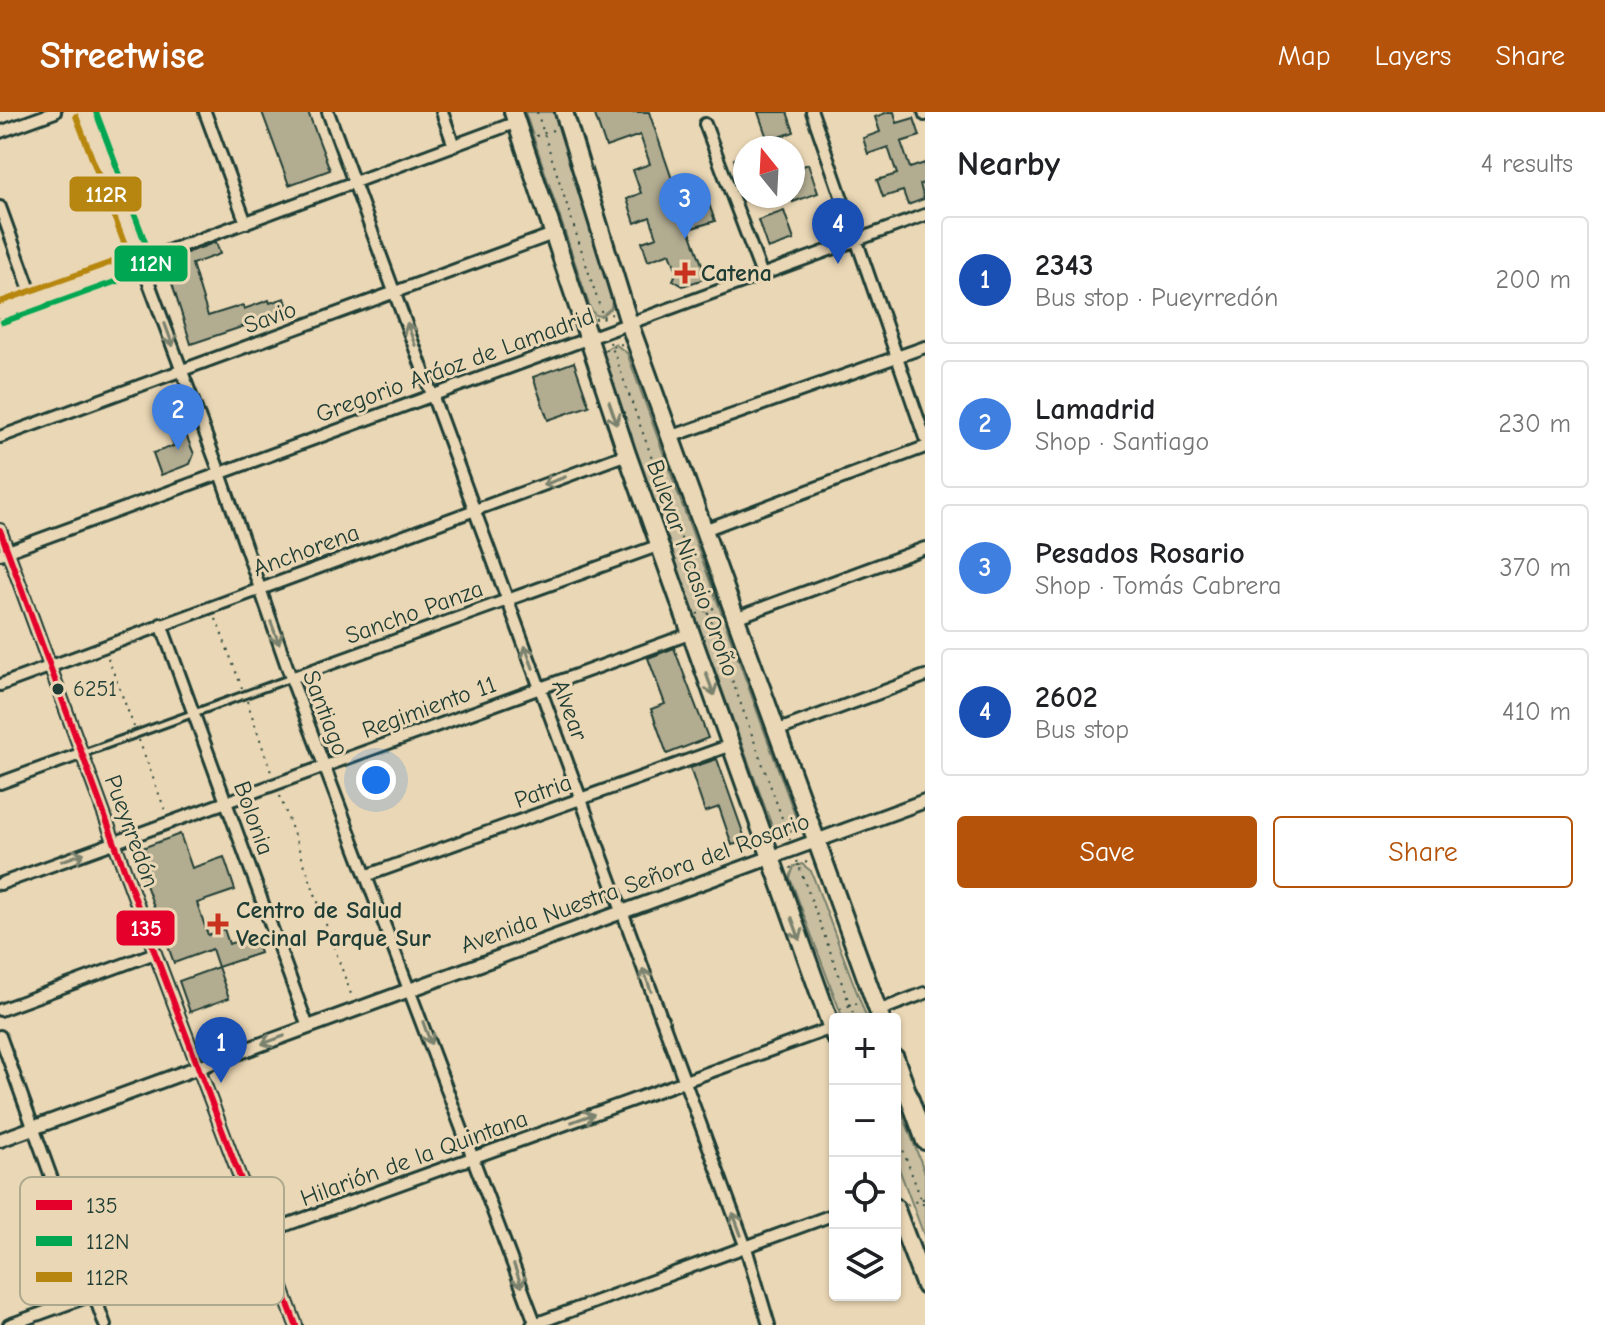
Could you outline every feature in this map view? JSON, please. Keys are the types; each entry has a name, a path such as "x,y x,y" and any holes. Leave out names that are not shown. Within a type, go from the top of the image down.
{"main road":[{"name":"Bulevar Nicasio Oroño","path":"515,117 630,461 829,1021"},
{"name":"Bulevar Nicasio Oroño","path":"566,118 629,324 877,1009"},
{"path":"901,1075 925,1141"},
{"path":"901,1224 925,1286"}],"street":[{"path":"0,132 55,112"},
{"name":"Santiago","path":"85,112 220,473 291,678 411,989 534,1325"},
{"path":"205,112 246,223"},
{"name":"Alvear","path":"328,112 746,1248 769,1325"},
{"path":"442,112 454,146"},
{"path":"812,112 925,438"},
{"path":"0,313 454,146 515,117"},
{"path":"705,124 762,275"},
{"path":"0,207 34,301"},
{"name":"Gregorio Aráoz de Lamadrid","path":"4,553 925,215"},
{"name":"Savio","path":"0,437 553,234"},
{"path":"673,445 925,347"},
{"path":"704,530 925,447"},
{"name":"Anchorena","path":"0,685 472,510 630,461"},
{"name":"Pueyrredón","path":"0,530 4,553 83,753 240,1177"},
{"name":"Sancho Panza","path":"291,678 660,545"},
{"path":"733,610 925,548"},
{"name":"Bolonia","path":"161,624 308,1027"},
{"name":"Regimiento 11","path":"0,884 540,688 689,625"},
{"path":"776,731 925,676"},
{"name":"Patria","path":"368,875 731,745"},
{"name":"Sancho Panza","path":"0,783 83,753"},
{"name":"Avenida Nuestra Señora del Rosario","path":"0,1140 925,801"},
{"path":"0,1010 155,953"},
{"path":"877,1009 925,993"},
{"name":"Hilarión de la Quintana","path":"284,1226 829,1028"},
{"path":"0,1036 53,1177"},
{"path":"534,1325 829,1216"},
{"name":"Pueyrredón","path":"284,1293 296,1325"},
{"name":"Hilarión de la Quintana","path":"9,1325 64,1305"},
{"path":"98,1305 105,1325"}],"lane":[{"name":"Sancho Panza","path":"83,753 291,678"}],"path":[{"path":"537,112 603,317"},
{"path":"523,140 544,133 566,118"},
{"path":"603,317 629,324 611,348"},
{"path":"603,317 588,339 611,348 787,834"},
{"path":"630,461 652,461 673,445"},
{"path":"211,607 356,1009"},
{"path":"689,625 707,611 733,610"},
{"path":"787,834 817,841 799,865"},
{"path":"787,834 771,857 799,865"},
{"path":"799,865 853,1013"},
{"path":"850,1005 877,1009"},
{"path":"843,1013 850,1005"},
{"path":"901,1143 925,1210"},
{"path":"901,1206 923,1199"}],"shaded area":[{"path":"525,112 554,112 612,301 611,308 601,316 595,315 590,308"},
{"path":"615,344 627,353 796,818 794,829 785,835 773,829 601,361 603,351"},
{"path":"802,864 811,871 865,1013 841,1013 790,878 794,866"},
{"path":"901,1110 925,1173 925,1238 901,1174"}],"building":[{"path":"262,112 308,112 330,170 289,185"},
{"path":"594,112 649,112 674,185 699,176 715,221 689,229 707,278 683,286 673,280 677,271 670,253 648,261 642,242 657,237 650,217 635,223 627,199 641,193 633,170 650,164 640,135 606,147"},
{"path":"758,112 787,112 794,132 766,136"},
{"path":"894,112 897,123 914,118 920,136 901,142 910,168 925,163 925,183 920,184 924,199 908,205 903,191 883,197 877,180 897,174 888,147 868,154 863,138 880,132 875,117"},
{"path":"808,164 818,193 805,198 805,165"},
{"path":"784,211 794,240 768,249 758,220"},
{"path":"216,242 220,254 192,264 208,316 243,305 244,309 285,298 289,311 191,344 165,261"},
{"path":"574,362 589,406 548,420 533,377"},
{"path":"184,430 194,454 190,464 161,475 153,453 174,446 170,435"},
{"path":"674,648 708,738 667,754 651,709 665,704 648,658"},
{"path":"717,759 746,841 732,845 719,807 705,812 690,768"},
{"path":"180,834 192,868 224,857 235,890 197,903 208,935 224,929 229,944 254,935 260,953 218,967 212,949 174,963 134,851"},
{"path":"218,967 229,998 190,1012 179,981"}],"transit line":[{"name":"112N","path":"3,322 145,271 151,266 151,258 96,112"},
{"name":"112R","path":"0,302 129,256 76,116"},
{"name":"135","path":"0,530 240,1177"},
{"name":"135","path":"284,1293 296,1325"}],"place":[{"name":"Pesados Rosario","path":"685,239"},
{"name":"2602","path":"838,264"},
{"name":"Catena","path":"685,273"},
{"name":"Lamadrid","path":"178,450"},
{"name":"6251","path":"58,689"},
{"name":"Centro de Salud Vecinal Parque Sur","path":"218,924"},
{"name":"2343","path":"221,1083"}]}
